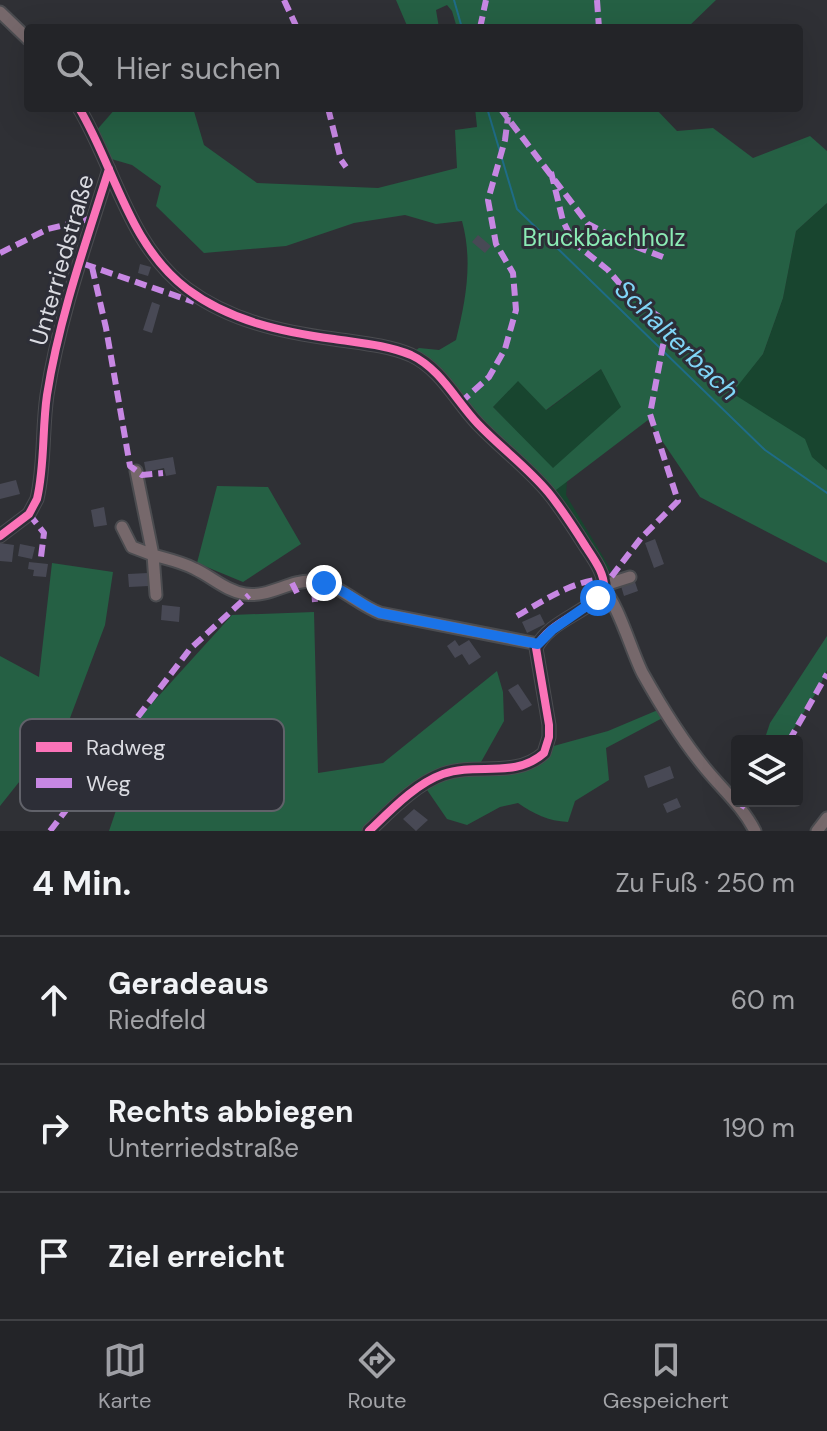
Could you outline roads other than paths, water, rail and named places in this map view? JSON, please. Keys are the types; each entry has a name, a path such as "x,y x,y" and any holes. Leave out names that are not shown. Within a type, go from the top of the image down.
{"street":[{"path":"0,12 24,35"},
{"name":"Unterriedstraße","path":"81,112 142,238 169,273 187,289 224,312 272,329 378,345 411,355 435,371 478,424 548,493 595,560 630,648 655,693 701,764 741,808 755,831"},
{"name":"Unterriedstraße","path":"0,536 29,514 37,499 47,394 54,360 86,240 109,169"},
{"path":"136,471 153,555 156,595"},
{"path":"122,527 132,547 179,563 241,594 260,594 292,583 313,581 335,586 380,613 538,644"},
{"path":"154,576 166,566 179,563"},
{"path":"369,831 405,799 443,774 522,767 544,753 549,737 535,653 538,644 552,630 598,598 604,588 630,577"},
{"path":"817,831 827,818"}],"waterway":[{"name":"Schalterbach","path":"454,0 461,24"},
{"name":"Schalterbach","path":"488,112 517,209 765,450 827,493"}],"park label":[{"name":"Bruckbachholz","path":"604,238"}]}
